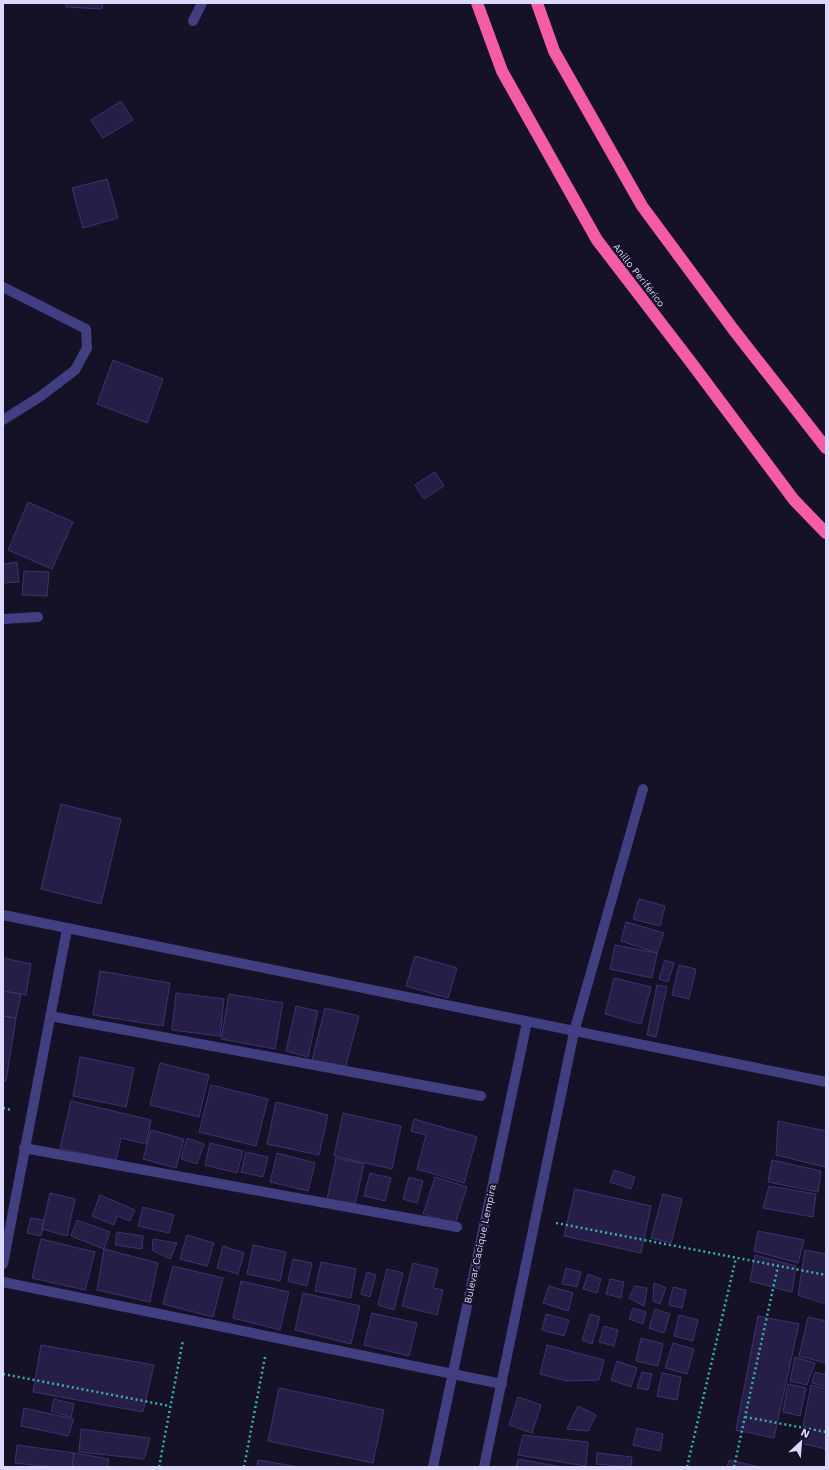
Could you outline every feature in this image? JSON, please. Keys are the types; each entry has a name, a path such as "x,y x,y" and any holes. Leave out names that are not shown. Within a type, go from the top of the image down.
{"highway":[{"name":"Anillo Periférico","path":"477,3 502,71 597,240 686,354 794,500 826,533"},
{"path":"537,3 554,50 642,206 733,330 826,448"}],"street":[{"path":"193,21 202,3"},
{"path":"3,287 86,329 87,348 75,370 41,396 3,420"},
{"path":"3,619 38,616"},
{"path":"484,1467 574,1032 643,789"},
{"path":"3,915 826,1082"},
{"path":"3,1264 67,929"},
{"path":"50,1016 481,1096"},
{"name":"Bulevar Cacique Lempira","path":"433,1467 527,1022"},
{"path":"24,1148 457,1227"},
{"path":"3,1282 502,1384"}],"path":[{"path":"536,1220 826,1275"},
{"path":"687,1467 736,1258"},
{"path":"734,1467 778,1266"},
{"path":"159,1467 187,1320"},
{"path":"244,1467 269,1337"},
{"path":"3,1374 170,1406"},
{"path":"745,1417 826,1432"}],"building":[{"path":"66,3 103,3 102,9 66,7"},
{"path":"121,101 133,120 103,138 91,120"},
{"path":"107,179 118,218 83,228 72,188"},
{"path":"113,360 163,379 147,423 97,404"},
{"path":"435,472 444,486 424,499 415,485"},
{"path":"28,502 73,522 52,569 8,550"},
{"path":"17,562 19,582 3,583 3,564"},
{"path":"24,571 49,572 47,596 22,595"},
{"path":"61,804 121,819 101,904 41,889"},
{"path":"639,899 665,906 660,926 633,919"},
{"path":"626,922 664,933 657,953 621,941"},
{"path":"615,945 657,953 652,978 610,969"},
{"path":"415,956 457,968 448,998 406,986"},
{"path":"3,958 31,964 26,995 3,991"},
{"path":"665,960 674,963 668,982 659,979"},
{"path":"679,965 696,969 689,999 672,995"},
{"path":"100,971 170,983 163,1026 93,1015"},
{"path":"614,978 651,987 641,1024 605,1014"},
{"path":"657,985 667,987 656,1037 647,1035"},
{"path":"3,991 21,994 16,1018 3,1016"},
{"path":"176,993 224,999 220,1036 172,1030"},
{"path":"229,994 283,1003 275,1049 221,1039"},
{"path":"296,1006 318,1011 308,1057 286,1051"},
{"path":"325,1008 359,1016 345,1069 312,1060"},
{"path":"3,1016 16,1018 6,1081 3,1081"},
{"path":"80,1057 134,1068 126,1107 73,1096"},
{"path":"160,1063 209,1075 199,1117 150,1105"},
{"path":"211,1085 268,1099 256,1146 199,1132"},
{"path":"71,1101 151,1120 146,1144 121,1138 116,1161 60,1148"},
{"path":"276,1102 328,1115 319,1155 267,1144"},
{"path":"343,1113 401,1126 392,1169 334,1156"},
{"path":"414,1119 477,1137 464,1183 417,1169 426,1135 411,1131"},
{"path":"778,1121 826,1131 825,1167 776,1155"},
{"path":"151,1130 184,1139 176,1168 143,1159"},
{"path":"187,1138 204,1144 197,1164 181,1159"},
{"path":"210,1143 243,1151 237,1173 205,1165"},
{"path":"246,1152 268,1157 263,1177 241,1172"},
{"path":"277,1153 315,1163 308,1191 270,1182"},
{"path":"336,1158 364,1164 355,1205 327,1199"},
{"path":"772,1160 821,1171 818,1192 768,1182"},
{"path":"614,1170 635,1177 631,1189 610,1182"},
{"path":"370,1173 391,1178 385,1201 364,1196"},
{"path":"409,1177 423,1181 417,1203 403,1199"},
{"path":"435,1177 467,1187 455,1224 423,1214"},
{"path":"769,1186 816,1194 813,1217 763,1208"},
{"path":"575,1189 651,1206 641,1253 564,1236"},
{"path":"50,1193 75,1199 67,1236 42,1229"},
{"path":"663,1194 682,1199 671,1243 651,1238"},
{"path":"100,1195 135,1210 130,1221 117,1216 114,1225 92,1216"},
{"path":"143,1207 174,1215 169,1233 138,1226"},
{"path":"31,1218 44,1220 41,1236 27,1233"},
{"path":"77,1220 110,1232 104,1249 71,1236"},
{"path":"758,1231 804,1240 798,1263 754,1251"},
{"path":"117,1232 143,1236 142,1249 115,1245"},
{"path":"187,1235 214,1243 207,1266 180,1259"},
{"path":"41,1239 95,1252 85,1290 32,1278"},
{"path":"153,1239 177,1243 170,1259 152,1250"},
{"path":"253,1245 286,1252 280,1281 247,1274"},
{"path":"223,1246 244,1253 238,1274 217,1268"},
{"path":"104,1249 158,1263 150,1302 97,1290"},
{"path":"805,1250 826,1254 826,1304 798,1295"},
{"path":"755,1255 796,1266 792,1292 750,1281"},
{"path":"293,1259 312,1263 307,1286 288,1281"},
{"path":"321,1262 356,1269 351,1298 315,1291"},
{"path":"413,1263 438,1269 433,1288 443,1290 437,1315 402,1306"},
{"path":"173,1266 223,1278 213,1317 163,1304"},
{"path":"566,1268 581,1272 577,1287 562,1284"},
{"path":"387,1269 403,1273 394,1310 378,1305"},
{"path":"367,1272 376,1275 370,1297 361,1294"},
{"path":"588,1274 601,1279 597,1293 583,1289"},
{"path":"610,1279 624,1282 621,1298 606,1294"},
{"path":"241,1281 289,1292 280,1330 233,1318"},
{"path":"654,1283 666,1288 660,1304 653,1301"},
{"path":"549,1286 573,1293 568,1311 543,1303"},
{"path":"635,1286 647,1288 644,1306 629,1298"},
{"path":"673,1287 686,1290 682,1308 669,1305"},
{"path":"303,1293 360,1306 351,1344 295,1330"},
{"path":"633,1308 646,1312 643,1324 629,1319"},
{"path":"655,1309 670,1314 664,1333 649,1328"},
{"path":"372,1313 417,1323 409,1356 364,1345"},
{"path":"546,1314 569,1320 564,1336 542,1330"},
{"path":"590,1314 600,1317 592,1344 582,1340"},
{"path":"679,1315 698,1320 693,1341 674,1336"},
{"path":"758,1316 799,1324 774,1438 736,1430"},
{"path":"808,1317 826,1321 826,1363 799,1356"},
{"path":"604,1326 618,1330 614,1346 599,1342"},
{"path":"641,1338 663,1344 658,1366 636,1361"},
{"path":"673,1343 694,1349 687,1374 665,1368"},
{"path":"41,1345 154,1365 143,1412 33,1392"},
{"path":"547,1345 604,1360 599,1380 567,1381 540,1374"},
{"path":"795,1357 815,1363 807,1385 790,1381"},
{"path":"617,1361 637,1368 631,1387 611,1380"},
{"path":"642,1372 652,1374 648,1390 637,1388"},
{"path":"815,1372 826,1375 826,1387 812,1383"},
{"path":"662,1373 681,1377 677,1400 657,1396"},
{"path":"788,1384 806,1388 800,1416 783,1412"},
{"path":"811,1385 826,1389 826,1449 800,1443"},
{"path":"279,1388 384,1410 373,1463 268,1441"},
{"path":"518,1397 541,1405 532,1433 509,1425"},
{"path":"54,1399 74,1404 71,1417 51,1411"},
{"path":"578,1406 596,1415 588,1431 567,1429"},
{"path":"24,1408 74,1419 68,1436 21,1426"},
{"path":"637,1428 663,1434 660,1451 633,1445"},
{"path":"81,1429 150,1438 144,1459 79,1452"},
{"path":"523,1435 588,1442 586,1466 518,1455"},
{"path":"17,1445 74,1453 72,1467 51,1467 15,1463"},
{"path":"74,1453 109,1459 107,1467 72,1467"},
{"path":"597,1453 632,1457 631,1467 596,1464"},
{"path":"518,1459 562,1467 516,1467"},
{"path":"258,1460 299,1467 257,1467"},
{"path":"729,1460 760,1467 727,1467"}]}
